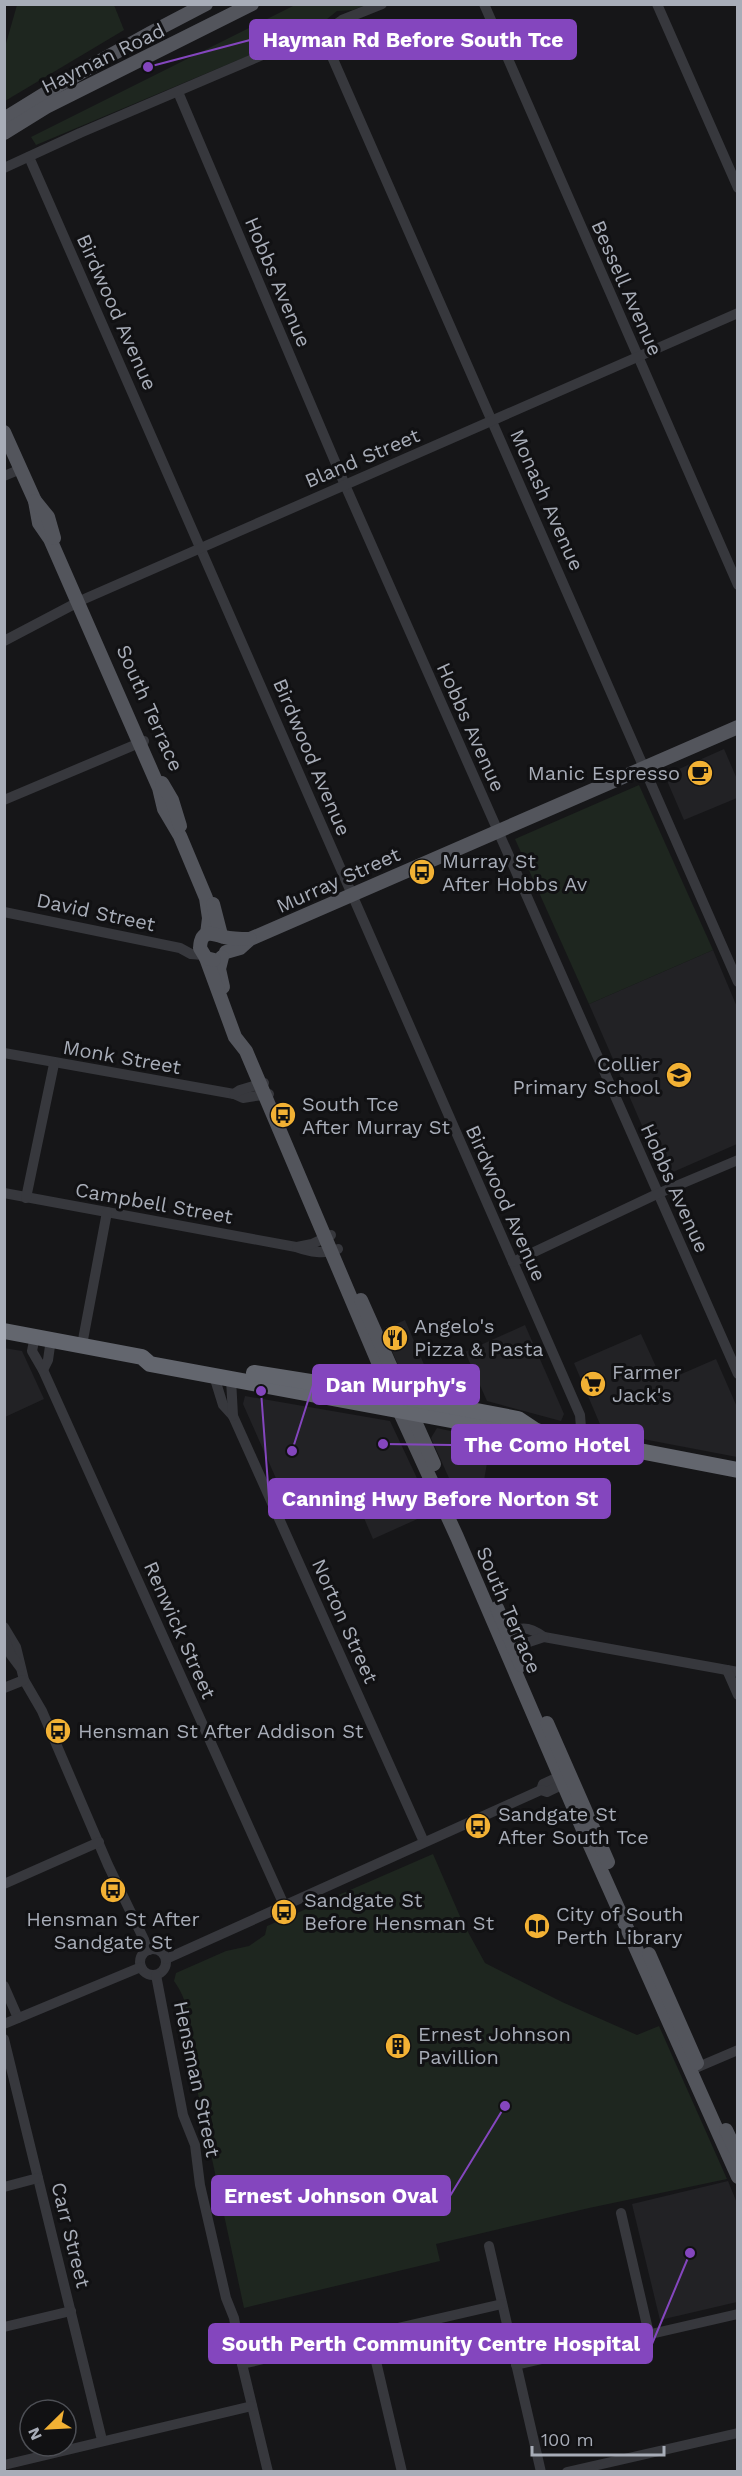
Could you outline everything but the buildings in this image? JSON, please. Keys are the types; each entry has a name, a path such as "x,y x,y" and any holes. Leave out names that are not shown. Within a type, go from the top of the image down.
{"highway":[{"path":"4,1331 142,1357 150,1364 231,1379 518,1419 536,1431 738,1470"},
{"path":"142,1357 151,1353 402,1404"}],"main road":[{"name":"Hayman Road","path":"4,119 109,56 207,4"},
{"name":"Hayman Road","path":"4,133 46,107 252,4"},
{"name":"South Terrace","path":"4,432 35,501 48,517 80,601 141,742 175,806 177,819 215,908 210,943 235,1037 246,1051 264,1089 694,2069 738,2177"},
{"name":"Murray Street","path":"210,943 250,939 738,727"},
{"name":"Murray Street","path":"224,955 240,948 250,939"},
{"name":"South Terrace","path":"210,943 227,944 219,969 222,985 244,1032 264,1089"},
{"path":"210,943 214,960 224,955"},
{"name":"South Terrace","path":"694,2069 738,2155"}],"street":[{"path":"4,168 300,39 322,34 342,20 382,4"},
{"name":"Bessell Avenue","path":"483,4 738,585"},
{"path":"657,4 738,188"},
{"name":"Monash Avenue","path":"322,34 738,982"},
{"name":"Hobbs Avenue","path":"178,92 345,485 738,1374"},
{"name":"Birdwood Avenue","path":"29,157 580,1415 582,1440"},
{"name":"Bland Street","path":"4,641 80,601 738,313"},
{"path":"4,476 21,468"},
{"path":"4,800 141,742"},
{"name":"David Street","path":"4,912 180,948 191,954 210,943"},
{"name":"Monk Street","path":"4,1053 54,1064 234,1094 243,1098 264,1089"},
{"path":"26,1198 54,1064"},
{"path":"513,1262 657,1194 738,1160"},
{"name":"Campbell Street","path":"4,1194 296,1247 308,1252 334,1250"},
{"path":"82,1346 107,1212"},
{"name":"Campbell Street","path":"296,1247 328,1236"},
{"path":"43,1338 48,1360 44,1370"},
{"name":"Renwick Street","path":"43,1338 32,1351 44,1370 284,1905"},
{"name":"Norton Street","path":"214,1376 223,1405 233,1416 424,1842"},
{"name":"Norton Street","path":"231,1379 233,1416"},
{"path":"4,1627 16,1647 24,1680 42,1711 149,1950"},
{"path":"503,1635 525,1627 531,1628 544,1637 732,1671 738,1695"},
{"path":"509,1648 544,1637"},
{"path":"4,1638 11,1655 20,1667"},
{"path":"4,1688 24,1680"},
{"path":"166,1959 541,1790 547,1792 566,1778"},
{"path":"4,1884 99,1842"},
{"path":"149,1950 157,1950 166,1959 163,1971 156,1975 149,1974 141,1966 141,1959 149,1950"},
{"path":"4,2024 141,1966"},
{"name":"Hensman Street","path":"156,1975 183,2115 195,2145 200,2185 226,2298 234,2318 242,2364 268,2472"},
{"path":"4,1986 18,2018"},
{"name":"Carr Street","path":"4,2039 102,2440"},
{"path":"694,2069 738,2050"},
{"path":"4,2187 38,2178"},
{"path":"621,2213 649,2334"},
{"path":"489,2246 541,2472"},
{"path":"242,2364 502,2304"},
{"path":"4,2326 71,2311"},
{"path":"516,2365 738,2313"},
{"path":"370,2336 402,2472"},
{"path":"4,2465 252,2406"},
{"path":"567,2472 738,2433"}],"shaded area":[{"path":"17,5 114,5 124,30 5,101 5,47"},
{"path":"295,5 366,5 353,10 337,11 322,23 276,44 36,145 31,137"},
{"path":"724,749 737,779 737,798 684,820 668,783 670,773"},
{"path":"639,785 713,950 589,1004 515,839"},
{"name":"Collier Primary School","path":"713,950 737,1007 737,1144 664,1176 589,1004"},
{"path":"405,1320 437,1395 413,1390 404,1379 383,1330"},
{"path":"525,1325 564,1414 561,1421 487,1401 465,1352"},
{"path":"641,1334 663,1382 716,1359 737,1407 737,1457 606,1432 602,1429 574,1363"},
{"path":"4,1348 22,1351 44,1399 5,1417"},
{"path":"245,1396 390,1421 433,1512 373,1539 349,1483 290,1510 243,1404"},
{"path":"437,1428 491,1440 482,1492 453,1487 431,1438"},
{"path":"433,1854 462,1921 485,1963 562,2002 637,2035 659,2026 727,2179 436,2244 440,2261 244,2308 183,2024 186,2007 174,1981 176,1973 226,1951 249,1946 265,1935 267,1926"},
{"path":"728,2181 737,2203 737,2302 660,2320 632,2204"}],"place":[{"name":"Hayman Rd Before South Tce","path":"148,67"},
{"name":"Manic Espresso","path":"700,773"},
{"name":"Murray St After Hobbs Av","path":"422,872"},
{"name":"Collier Primary School","path":"679,1075"},
{"name":"South Tce After Murray St","path":"283,1115"},
{"name":"Angelo's Pizza & Pasta","path":"395,1338"},
{"name":"Farmer Jack's","path":"593,1384"},
{"name":"Canning Hwy Before Norton St","path":"261,1391"},
{"name":"The Como Hotel","path":"383,1444"},
{"name":"Dan Murphy's","path":"292,1451"},
{"name":"Hensman St After Addison St","path":"58,1731"},
{"name":"Sandgate St After South Tce","path":"478,1826"},
{"name":"Hensman St After Sandgate St","path":"113,1890"},
{"name":"Sandgate St Before Hensman St","path":"284,1912"},
{"name":"City of South Perth Library","path":"537,1926"},
{"name":"Ernest Johnson Pavillion","path":"398,2046"},
{"name":"Ernest Johnson Oval","path":"505,2106"},
{"name":"South Perth Community Centre Hospital","path":"690,2253"}]}
